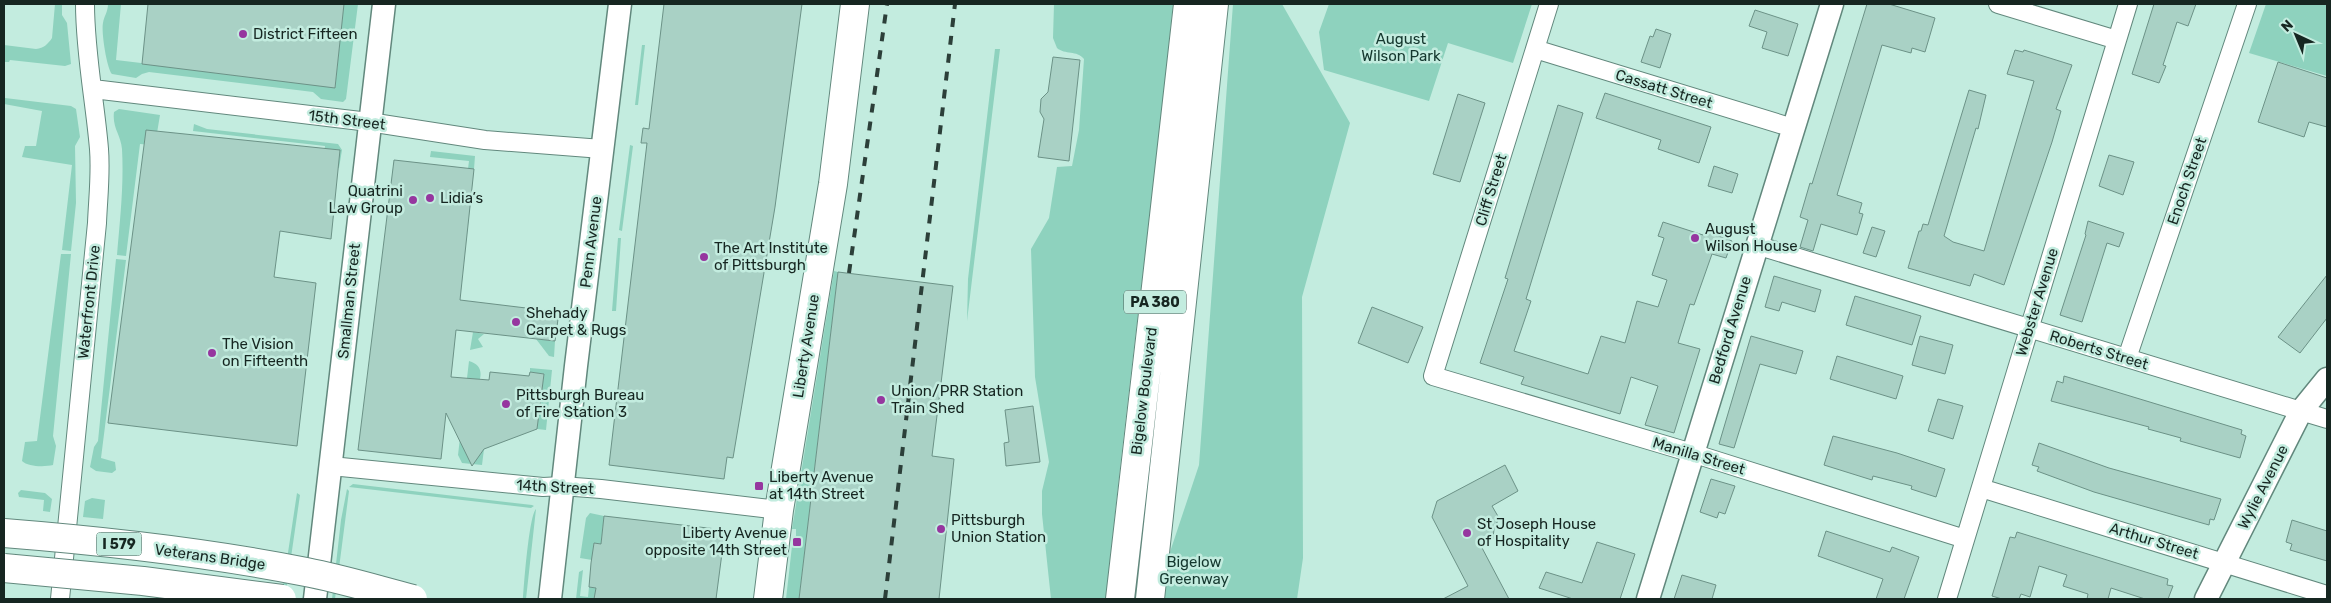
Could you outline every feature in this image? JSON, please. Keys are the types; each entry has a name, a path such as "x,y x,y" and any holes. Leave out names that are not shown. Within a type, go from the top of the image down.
{"main road":[{"name":"Liberty Avenue","path":"768,599 779,510 833,184 855,4"},
{"name":"Bigelow Boulevard","path":"1120,599 1141,401 1167,204 1188,4"},
{"name":"Bigelow Boulevard","path":"1150,599 1214,4"},
{"name":"Veterans Bridge","path":"4,533 82,539 234,559 308,572 413,599"},
{"path":"4,568 143,581 282,599"}],"street":[{"name":"Waterfront Drive","path":"60,599 97,223 99,152 87,46 85,4"},
{"name":"Smallman Street","path":"315,599 384,4"},
{"name":"Penn Avenue","path":"550,599 620,4"},
{"name":"Cliff Street","path":"1433,376 1549,4"},
{"name":"Bedford Avenue","path":"1648,599 1832,4"},
{"path":"1998,4 2117,40"},
{"name":"Webster Avenue","path":"1947,599 2128,4"},
{"name":"Enoch Street","path":"2127,358 2247,4"},
{"name":"Cassatt Street","path":"1535,49 1793,128"},
{"name":"15th Street","path":"93,89 369,122 485,140 602,149"},
{"name":"Roberts Street","path":"1756,245 2327,419"},
{"name":"Manilla Street","path":"1433,376 1965,539"},
{"name":"Wylie Avenue","path":"2206,599 2301,411 2327,378"},
{"name":"14th Street","path":"331,466 543,487 562,486 779,510"},
{"name":"Arthur Street","path":"1981,488 2327,595"}],"green space":[{"path":"55,4 62,4 62,15 67,23 71,64 65,66 10,60 9,62 4,62 4,45 36,49 44,47 49,42 52,38"},
{"path":"108,4 121,4 116,60 325,85 335,88 344,4 358,4 346,99 343,102 321,99 313,92 149,72 136,78 112,74 106,58 103,34 103,23"},
{"path":"1054,4 1173,4 1106,599 1051,599 1042,514 1042,491 1049,462 1035,377 1031,249 1049,218 1057,167 1072,166 1079,130 1084,59 1078,54 1057,48 1053,38"},
{"name":"Bigelow Greenway","path":"1233,4 1282,4 1350,123 1302,297 1303,558 1297,599 1161,599 1164,570 1199,465"},
{"name":"August Wilson Park","path":"1329,4 1532,4 1513,63 1448,43 1429,101 1324,70 1319,32"},
{"path":"2266,4 2327,4 2327,76 2249,53"},
{"path":"642,45 645,45 638,105 635,105"},
{"path":"995,49 1000,49 967,321 968,279"},
{"path":"4,95 5,98 71,106 76,109 80,137 75,146 76,203 71,251 62,250 72,165 22,157 25,146 36,146 42,111 4,104"},
{"path":"119,109 160,115 156,139 153,145 140,144 126,256 117,255 122,149 115,127 114,112"},
{"path":"194,124 207,129 338,144 342,150 339,168 323,166 325,146 193,131"},
{"path":"630,145 633,146 622,231 619,230"},
{"path":"431,151 475,156 474,169 468,169 469,161 430,157"},
{"path":"618,238 621,238 616,311 612,311"},
{"path":"61,254 71,254 53,436 56,446 53,465 37,466 22,461 25,442 37,441"},
{"path":"116,259 126,260 101,458 115,462 116,470 112,473 96,471 90,467 94,447 98,441"},
{"path":"834,271 838,272 799,599 786,599 792,546 799,546 800,538 796,537 796,529 792,529"},
{"path":"473,332 484,334 478,339 483,347 470,350"},
{"path":"536,339 555,341 554,357 549,356"},
{"path":"469,361 479,368 481,373 480,379 475,379 476,460 481,450 484,449 482,465 462,463 458,455"},
{"path":"530,368 552,370 546,430 537,429 544,374 530,372"},
{"path":"353,484 534,506 531,508 349,487"},
{"path":"347,489 349,491 335,599 332,599 341,520"},
{"path":"21,490 45,493 52,499 50,512 43,511 44,500 19,497 18,493"},
{"path":"297,493 300,495 285,599 281,599"},
{"path":"92,498 105,500 103,519 83,517 85,501"},
{"path":"536,509 526,599 523,599 529,537 533,514"},
{"path":"590,513 604,516 601,544 594,543 592,560 580,558 586,518"},
{"path":"583,570 580,596 588,597 589,587 596,588 594,599 576,599 579,572"}],"building":[{"name":"District Fifteen","path":"148,4 344,4 335,88 142,64"},
{"name":"The Art Institute of Pittsburgh","path":"664,4 802,4 775,207 733,458 727,457 724,479 609,465 647,143 641,143 643,128 649,129"},
{"path":"1867,4 1889,4 1935,18 1925,52 1912,48 1911,53 1882,45 1837,195 1862,203 1859,213 1863,214 1857,235 1821,224 1813,251 1800,247 1808,220 1800,217 1810,183 1812,184"},
{"path":"2154,4 2196,4 2188,26 2177,22 2163,65 2166,66 2159,83 2132,74"},
{"path":"1755,10 1798,24 1788,56 1762,48 1767,32 1749,26"},
{"path":"1656,29 1671,34 1660,68 1641,62 1650,36 1653,37"},
{"path":"2015,50 2023,52 2024,50 2072,65 2056,109 2061,111 2052,142 2004,285 1974,274 1970,286 1908,268 1919,231 1921,231 1923,224 1928,225 1969,90 1986,95 1978,129 1976,128 1944,236 1953,242 1984,251 2034,81 2007,74"},
{"path":"1053,57 1080,60 1069,161 1038,157 1044,119 1040,112 1041,99 1048,92"},
{"path":"2278,62 2327,78 2327,127 2309,122 2304,137 2258,122"},
{"path":"1605,93 1711,127 1699,163 1658,149 1661,140 1596,118"},
{"path":"1458,94 1485,103 1460,182 1433,174"},
{"path":"1558,105 1583,113 1526,299 1531,301 1514,351 1588,374 1601,336 1625,343 1637,301 1658,307 1667,280 1652,275 1664,238 1658,236 1663,222 1703,235 1705,231 1732,241 1726,258 1712,254 1694,305 1690,304 1678,343 1700,349 1674,433 1645,425 1658,386 1631,377 1620,414 1521,384 1524,377 1480,363 1508,279 1505,278"},
{"name":"The Vision on Fifteenth","path":"146,130 340,150 331,239 280,231 274,277 316,283 297,446 108,423"},
{"path":"2109,155 2134,162 2123,195 2099,186"},
{"path":"394,160 474,169 460,300 559,312 555,341 456,330 451,377 489,380 490,372 529,376 530,372 544,374 537,429 484,449 472,466 446,413 441,459 358,450"},
{"path":"1714,166 1738,174 1732,193 1708,186"},
{"path":"2088,221 2124,233 2119,247 2107,243 2082,322 2060,315 2086,235"},
{"path":"1872,227 1885,231 1876,257 1863,253"},
{"name":"Union/PRR Station Train Shed","path":"838,272 953,286 932,456 954,459 939,599 799,599"},
{"path":"2327,275 2327,318 2300,353 2278,337"},
{"path":"1774,276 1821,290 1815,312 1782,302 1779,311 1765,307"},
{"path":"1855,296 1921,316 1912,345 1846,325"},
{"path":"1372,307 1423,327 1408,363 1358,343"},
{"path":"1751,336 1803,351 1796,374 1760,364 1734,448 1719,444"},
{"path":"1920,336 1953,345 1945,374 1912,365"},
{"path":"1837,356 1903,376 1896,399 1830,379"},
{"path":"2064,376 2242,430 2241,434 2246,436 2240,458 2180,441 2181,438 2148,429 2149,427 2051,401 2057,381 2063,383"},
{"path":"1938,399 1963,406 1953,439 1928,431"},
{"path":"1033,406 1040,462 1006,466 1004,443 1009,442 1005,410"},
{"path":"1833,436 1897,453 1945,469 1936,497 1911,489 1912,486 1873,476 1872,480 1824,465"},
{"path":"2039,443 2109,468 2221,499 2214,520 2210,519 2209,525 2094,492 2037,471 2039,467 2032,465"},
{"name":"St Joseph House of Hospitality","path":"1505,465 1518,491 1492,506 1499,518 1494,529 1493,539 1481,546 1509,599 1443,599 1468,586 1432,517 1437,501"},
{"path":"1711,479 1735,486 1725,514 1719,512 1717,518 1700,512"},
{"path":"604,516 725,530 716,599 594,599 596,588 589,587 591,563 594,543 601,544"},
{"path":"2292,520 2327,531 2327,561 2290,550 2292,544 2286,542"},
{"path":"1826,531 1890,552 1892,547 1919,557 1904,599 1876,599 1883,579 1818,556"},
{"path":"2017,532 2168,579 2167,585 2173,586 2168,599 2145,599 2111,588 2108,599 2087,599 2088,594 2063,586 2067,575 2039,566 2030,597 2021,594 2019,599 2002,599 1992,596 2010,537 2015,538"},
{"path":"1597,542 1635,554 1620,599 1573,599 1539,588 1546,572 1582,583"},
{"path":"1682,575 1716,585 1712,599 1674,599"}],"railway":[{"path":"849,273 887,4"},
{"path":"885,599 955,4"}],"place":[{"name":"District Fifteen","path":"243,34"},
{"name":"Lidia’s","path":"430,198"},
{"name":"Quatrini Law Group","path":"413,200"},
{"name":"August Wilson House","path":"1695,238"},
{"name":"The Art Institute of Pittsburgh","path":"704,257"},
{"name":"Shehady Carpet & Rugs","path":"516,322"},
{"name":"The Vision on Fifteenth","path":"212,353"},
{"name":"Union/PRR Station Train Shed","path":"881,400"},
{"name":"Pittsburgh Bureau of Fire Station 3","path":"506,404"},
{"name":"Liberty Avenue at 14th Street","path":"759,486"},
{"name":"Pittsburgh Union Station","path":"941,529"},
{"name":"St Joseph House of Hospitality","path":"1467,533"},
{"name":"Liberty Avenue opposite 14th Street","path":"797,542"}]}
